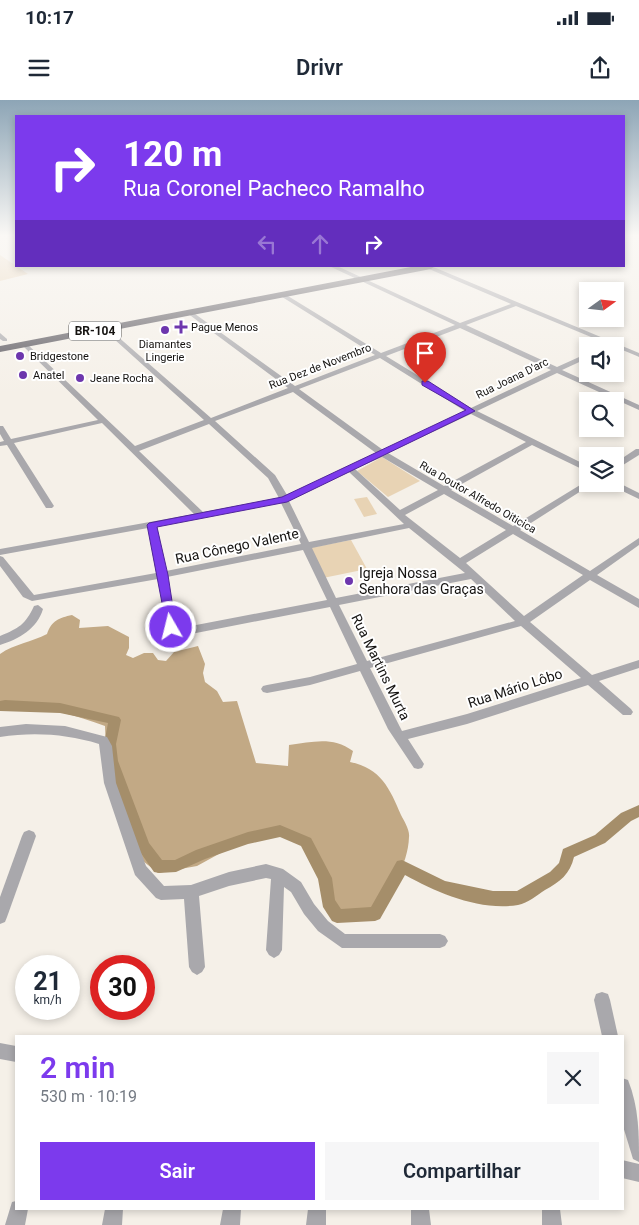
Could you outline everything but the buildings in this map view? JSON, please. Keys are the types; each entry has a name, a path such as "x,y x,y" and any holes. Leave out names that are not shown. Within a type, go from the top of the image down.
{"highway":[{"name":"BR-104","path":"1,342 274,290"},
{"name":"BR-104","path":"1,342 24,344 307,290"}],"street":[{"path":"383,290 639,408"},
{"path":"482,290 590,337"},
{"path":"281,294 378,356 472,411 579,466"},
{"name":"Rua Dez de Novembro","path":"133,450 271,394 293,388 516,304"},
{"name":"Rua Doutor Alfredo Oiticica","path":"189,312 272,377 293,388 383,454 639,604"},
{"name":"Rua Martins Murta","path":"106,329 272,477 392,726 418,764"},
{"path":"24,344 201,515"},
{"path":"624,350 639,355"},
{"name":"Rua Joana D'arc","path":"0,552 284,500 579,359"},
{"path":"4,443 102,421"},
{"path":"0,428 4,443 50,506"},
{"path":"400,514 532,442"},
{"path":"624,461 639,451"},
{"path":"350,469 411,524 474,575 523,622 627,712"},
{"path":"624,488 639,496"},
{"path":"460,563 579,489"},
{"name":"Rua Cônego Valente","path":"0,559 27,595 32,598 38,598 163,575 411,524"},
{"path":"152,525 173,631"},
{"path":"267,689 310,681 523,622 639,541"},
{"path":"191,630 332,601 474,575"},
{"path":"0,641 26,628 34,621 38,610"},
{"name":"Rua Mário Lôbo","path":"399,737 467,719 639,664"},
{"path":"0,732 38,728 83,734 102,740 106,746 110,783 140,870 161,893 191,892 229,879 266,871 278,874 296,887 323,926 342,941 440,941"},
{"path":"0,917 29,836"},
{"path":"274,950 278,874"},
{"path":"191,892 198,967"},
{"path":"602,1000 610,1035"},
{"path":"0,1051 15,1054"},
{"path":"624,1094 639,1153"},
{"path":"624,1169 639,1173"},
{"path":"15,1225 19,1210"},
{"path":"112,1225 114,1210"},
{"path":"230,1225 232,1210"},
{"path":"316,1225 317,1210"},
{"path":"420,1210 421,1225"},
{"path":"551,1210 552,1225"}],"shaded area":[{"path":"382,457 420,481 388,497 357,471"},
{"path":"367,497 377,514 364,517 354,499"},
{"path":"351,540 367,569 323,578 309,548"},
{"path":"72,615 80,620 79,628 108,626 129,637 129,648 126,655 133,658 144,653 153,653 158,660 166,661 174,652 198,646 205,664 203,673 205,682 217,691 223,702 237,701 256,763 288,766 289,745 322,741 338,743 353,751 350,762 369,769 383,781 393,797 409,834 408,848 402,868 375,914 349,919 327,913 316,862 294,837 286,834 248,838 197,866 158,873 143,861 119,796 106,751 105,726 79,717 41,708 0,708 0,654 47,634 56,620"}],"waterway":[{"path":"0,706 60,708 115,720 110,744 112,761 143,846 159,867 176,866 201,854 248,838 280,831 306,842 325,878 328,902 337,916 375,914 402,866 442,887 493,898 519,898 555,877 565,866 568,853 600,839 626,817 639,811"}],"place":[{"name":"Pague Menos","path":"181,327"},
{"name":"Diamantes Lingerie","path":"165,330"},
{"name":"Bridgestone","path":"20,356"},
{"name":"Anatel","path":"23,375"},
{"name":"Jeane Rocha","path":"80,378"},
{"name":"Igreja Nossa Senhora das Graças","path":"349,581"}],"route":[{"path":"171,627 163,575 152,525 284,500 472,411 425,383"}]}
